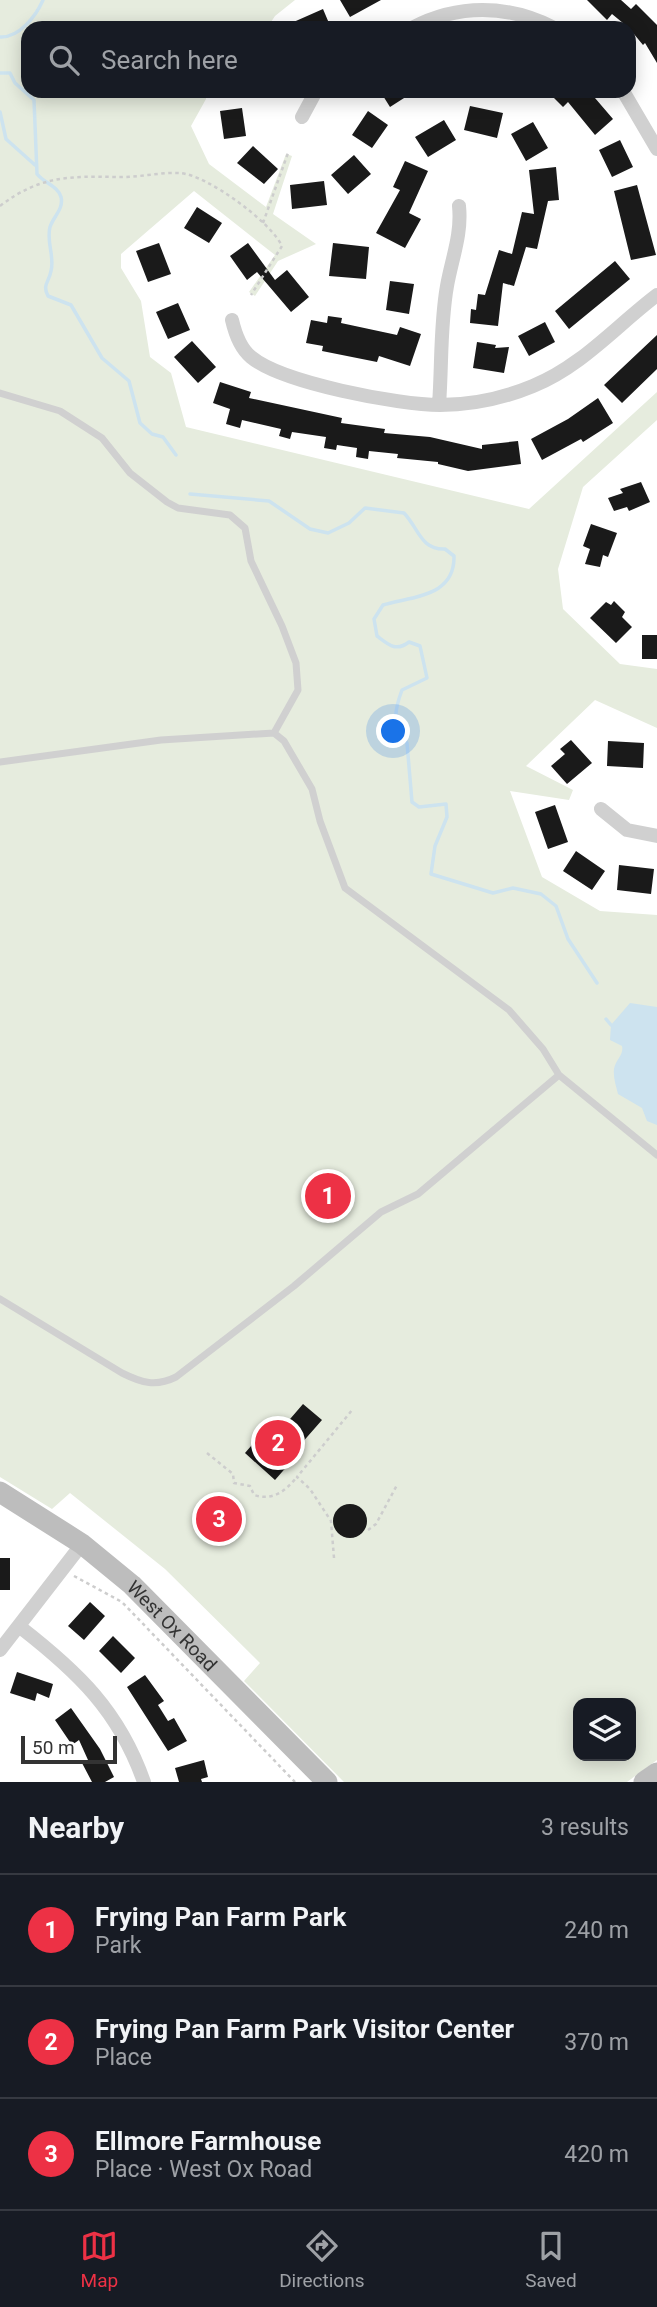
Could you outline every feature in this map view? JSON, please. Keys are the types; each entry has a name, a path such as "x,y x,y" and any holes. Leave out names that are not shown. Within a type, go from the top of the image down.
{"main road":[{"name":"West Ox Road","path":"0,1492 82,1544 132,1585 327,1782"},
{"path":"644,1782 657,1773"}],"street":[{"path":"430,21 455,11 480,9 523,15 537,21"},
{"path":"302,117 312,98"},
{"path":"627,98 657,149"},
{"path":"439,405 440,337 447,285 460,233 459,206"},
{"path":"232,320 235,334 250,356 286,376 377,397 439,405 498,398 556,376 591,352 657,295"},
{"path":"601,809 627,830 657,836"},
{"path":"0,1650 82,1544"},
{"path":"20,1627 60,1657 103,1703 131,1748 144,1782"}],"lane":[{"path":"0,393 60,411 81,424 102,438 130,473 167,502 178,508 230,515 245,528 251,561 282,626 296,663 298,690 274,733"},
{"path":"0,762 160,740 274,733 284,741 312,789 345,888 509,1010 544,1049 559,1075 657,1155"},
{"path":"0,1299 122,1373 139,1381 163,1383 176,1377 294,1286 381,1212 418,1194 559,1075"}],"path":[{"path":"263,222 288,153"},
{"path":"0,206 39,183 63,176 183,173 210,183 233,201 246,207 263,222 282,246 251,295"},
{"path":"207,1453 233,1474 234,1483 250,1486 254,1495 261,1497 280,1494 354,1409"},
{"path":"297,1477 310,1489 331,1521 334,1558"},
{"path":"368,1530 376,1524 397,1485"},
{"path":"63,1569 122,1602 295,1782"}],"shaded area":[{"path":"0,0 295,0 272,21 21,21 21,98 206,98 191,126 209,164 266,207 286,154 292,156 273,214 316,244 278,261 255,296 249,292 275,255 194,191 121,254 121,268 141,301 150,357 171,373 186,427 529,509 657,392 657,420 583,487 558,569 563,609 620,664 657,669 657,728 595,700 526,766 573,790 569,800 510,791 542,877 600,911 657,915 657,1760 627,1782 344,1782 244,1681 260,1663 165,1569 70,1493 52,1509 0,1477"}],"water":[{"path":"630,1003 657,1007 657,1125 647,1121 642,1108 618,1094 615,1082 614,1069 622,1046 610,1040 611,1025"}],"building":[{"path":"340,0 381,0 350,17"},
{"path":"587,0 621,0 631,9 636,4 657,25 657,63 645,43 643,45 636,36 636,21 620,21 612,14 607,20"},
{"path":"323,9 328,21 296,21"},
{"path":"384,98 404,98 390,107"},
{"path":"554,98 595,98 613,119 595,135 568,102 563,107"},
{"path":"470,106 503,113 497,138 464,130"},
{"path":"242,108 246,136 224,139 220,111"},
{"path":"368,111 388,125 372,148 352,135"},
{"path":"444,120 456,140 428,157 415,137"},
{"path":"533,122 548,148 526,161 511,134"},
{"path":"620,140 633,167 612,177 599,150"},
{"path":"253,146 278,169 264,184 237,163"},
{"path":"354,155 371,174 348,194 331,175"},
{"path":"405,161 428,171 409,213 421,219 405,248 376,233 400,190 393,187"},
{"path":"556,167 559,200 548,201 537,249 526,247 514,286 503,283 498,326 470,323 471,309 476,310 478,294 485,295 499,250 512,254 522,212 534,214 529,170"},
{"path":"324,181 327,205 292,209 290,185"},
{"path":"637,185 656,255 631,260 614,191"},
{"path":"197,207 222,223 209,243 184,228"},
{"path":"159,243 171,274 148,282 136,251"},
{"path":"248,243 275,280 287,270 309,297 291,312 257,272 247,280 230,256"},
{"path":"333,243 369,247 366,279 329,276"},
{"path":"615,261 630,279 569,329 555,311"},
{"path":"390,281 414,284 409,314 386,310"},
{"path":"178,303 190,330 168,339 156,312"},
{"path":"328,316 342,318 341,323 397,335 400,327 421,334 410,366 379,356 377,362 322,351 323,346 306,343 311,320 327,323"},
{"path":"545,322 555,342 529,356 518,336"},
{"path":"657,335 657,369 622,403 604,385"},
{"path":"192,341 216,367 198,383 174,357"},
{"path":"477,342 496,345 495,348 509,347 504,373 473,368"},
{"path":"220,382 251,392 249,398 342,418 341,423 385,429 384,433 430,437 482,449 482,445 518,441 521,464 468,471 438,462 397,458 398,454 369,451 368,459 356,457 357,448 337,445 336,450 324,448 326,437 292,432 290,439 279,436 281,429 242,420 240,428 226,424 230,409 213,403"},
{"path":"598,398 613,423 583,442 581,439 542,460 531,439 568,419"},
{"path":"641,482 650,502 629,511 627,507 614,511 608,498 623,493 620,489"},
{"path":"591,524 617,533 608,557 603,555 600,567 585,564 590,549 583,546"},
{"path":"614,601 625,612 622,617 632,627 616,643 590,618 606,602 611,605"},
{"path":"642,635 657,635 657,659 642,659"},
{"path":"571,740 592,763 567,784 551,766 565,754 560,749"},
{"path":"608,741 644,743 643,768 607,766"},
{"path":"555,805 568,842 548,849 535,812"},
{"path":"576,851 605,871 592,890 563,871"},
{"path":"619,865 654,869 651,894 617,890"},
{"path":"303,1404 322,1420 286,1461 289,1464 275,1480 245,1453 269,1425 278,1433"},
{"path":"221,1500 237,1513 218,1538 201,1525"},
{"path":"350,1504 362,1509 367,1521 362,1533 350,1538 338,1533 333,1521 338,1509"},
{"path":"0,1558 10,1558 10,1590 0,1590"},
{"path":"90,1602 105,1616 84,1640 68,1626"},
{"path":"113,1636 135,1658 121,1673 99,1651"},
{"path":"17,1672 53,1684 49,1698 37,1693 35,1701 10,1693"},
{"path":"145,1675 164,1701 158,1705 168,1721 174,1718 187,1741 168,1751 127,1687"},
{"path":"71,1708 100,1749 114,1777 105,1782 92,1782 82,1763 88,1760 79,1740 72,1745 55,1720"},
{"path":"204,1760 208,1777 201,1779 202,1782 179,1782 175,1768"}],"waterway":[{"path":"29,21 43,0"},
{"path":"0,37 14,34 21,29"},
{"path":"0,73 10,73 21,88"},
{"path":"32,98 37,174 57,190 62,201 49,233 52,266 46,292 48,296 71,305 102,358 129,381 140,423 152,434 163,437 176,455"},
{"path":"0,112 6,139 35,165"},
{"path":"190,494 269,501 310,529 328,533 349,523 365,508 404,513 425,542 445,549 454,556 448,580 440,587 430,593 383,605 374,619 377,636 389,644 400,647 409,642 420,646 427,678 402,690 396,718 407,743 412,802 419,807 446,804 447,817 435,846 431,874 493,893 513,888 541,894 556,906 568,939 597,983"},
{"path":"606,1019 611,1025"}],"place":[{"name":"Frying Pan Farm Park","path":"328,1196"},
{"name":"Frying Pan Farm Park Visitor Center","path":"278,1443"},
{"name":"Ellmore Farmhouse","path":"219,1519"}]}
